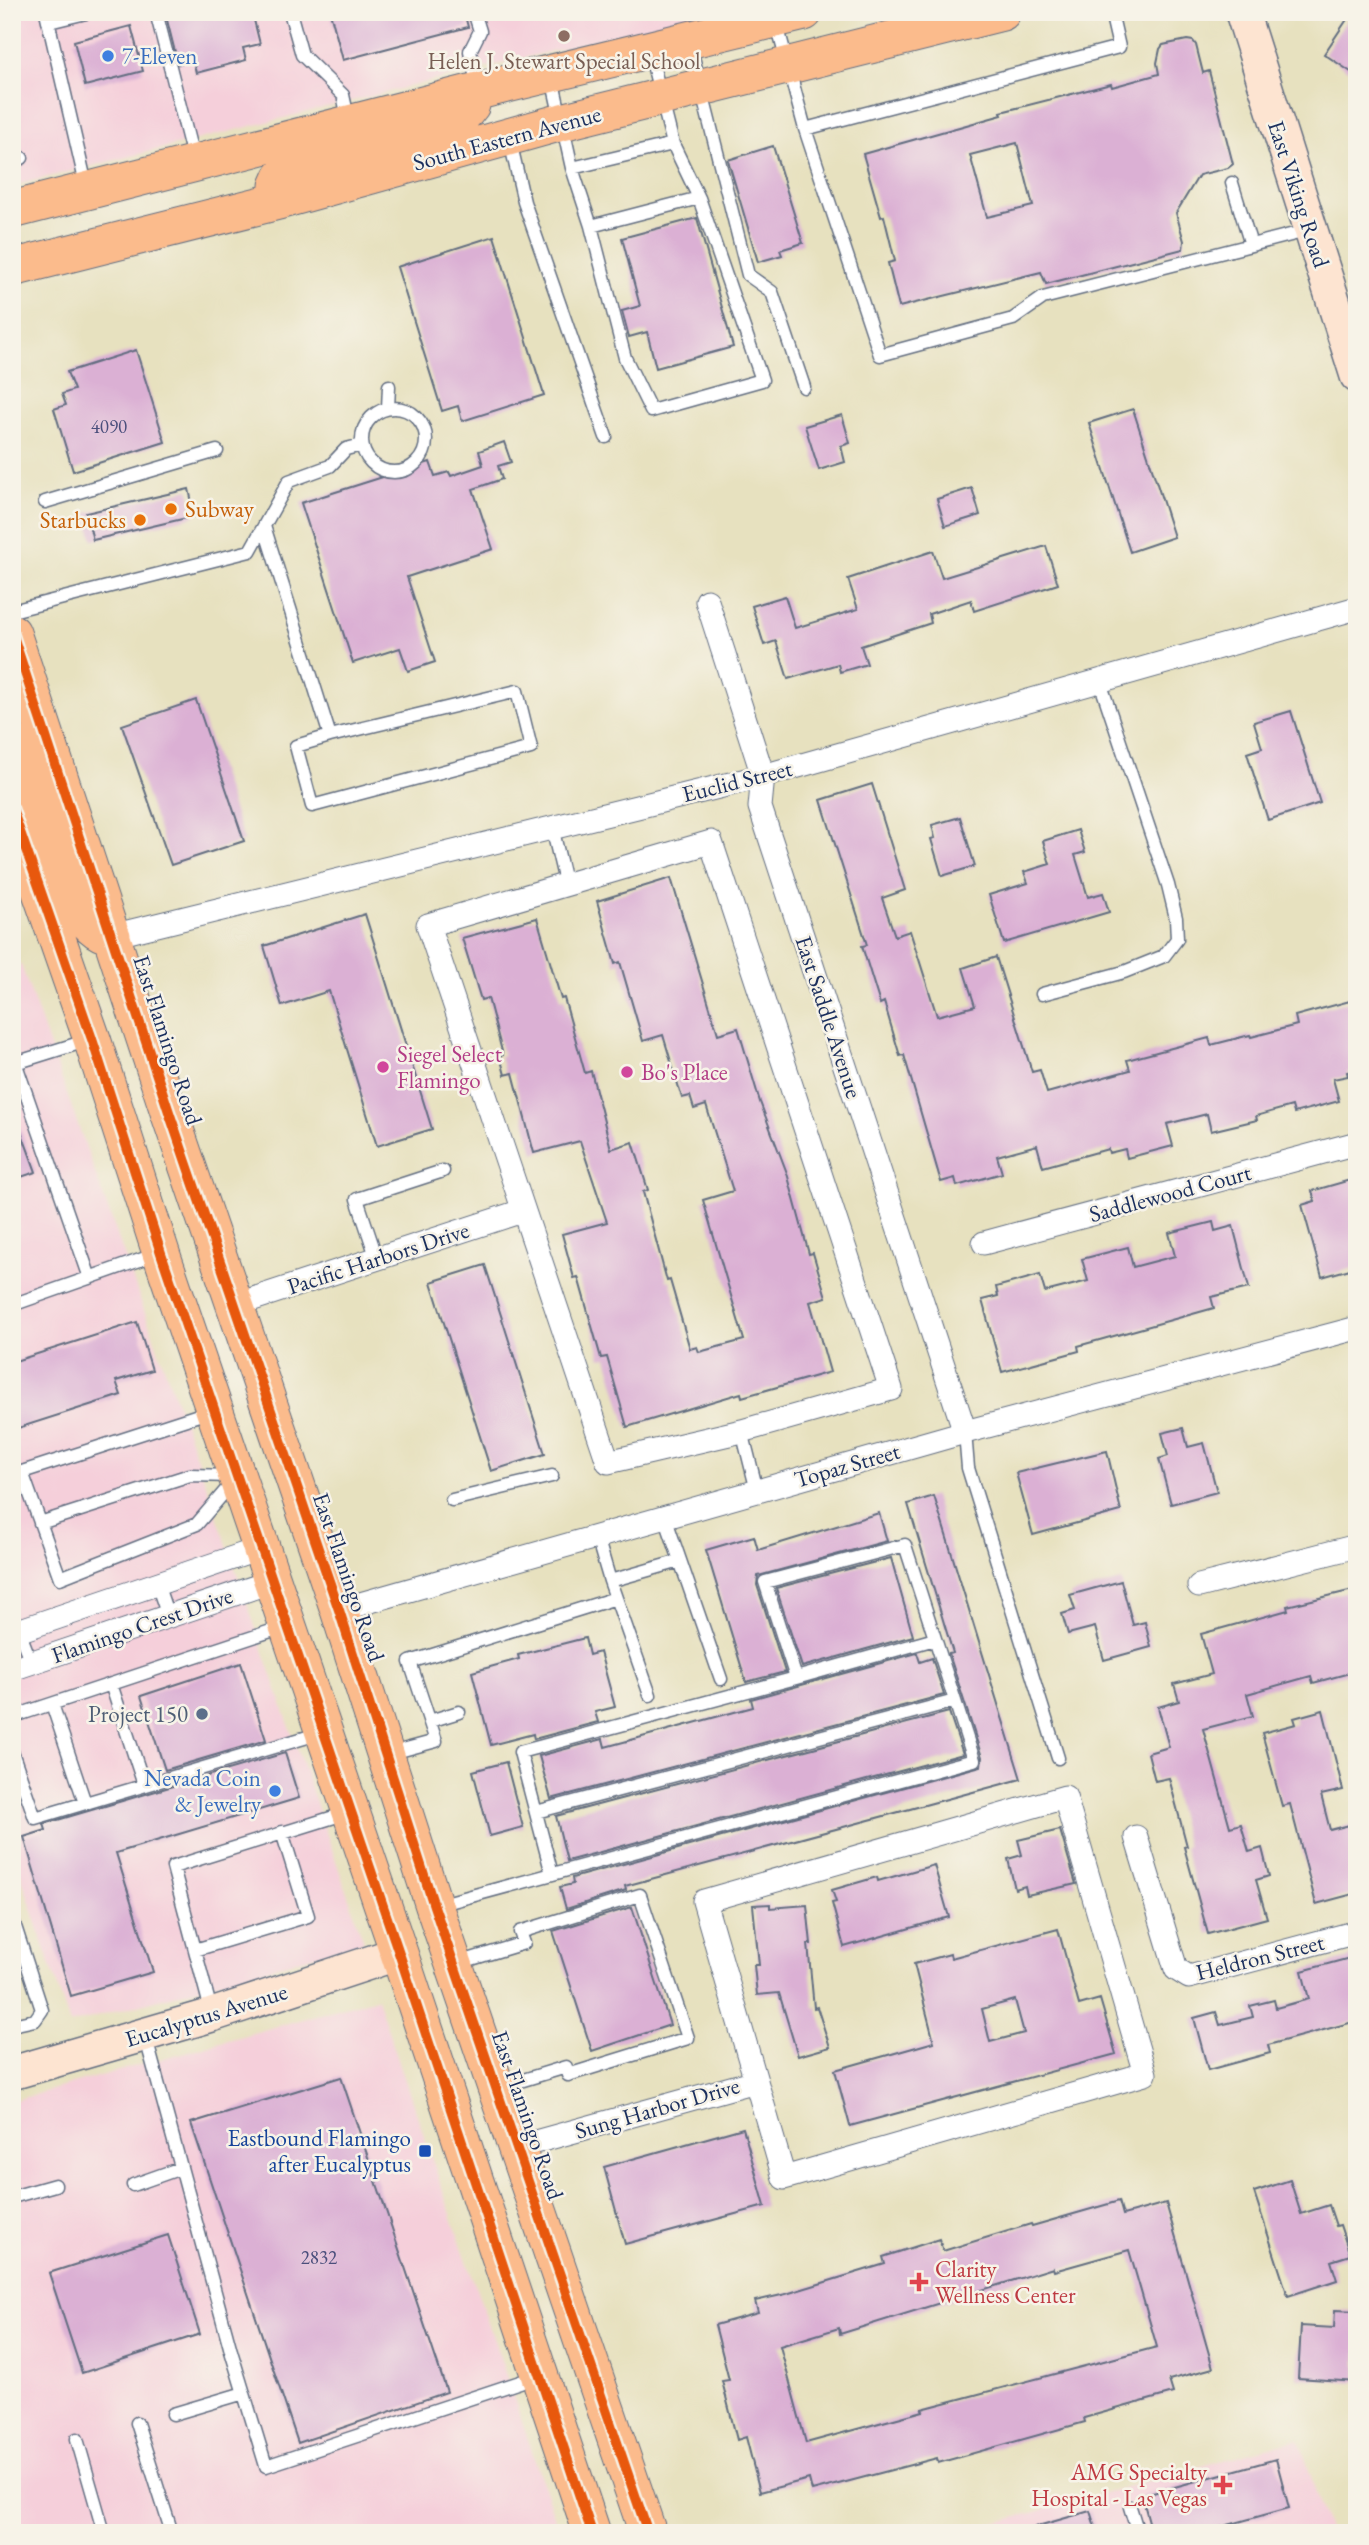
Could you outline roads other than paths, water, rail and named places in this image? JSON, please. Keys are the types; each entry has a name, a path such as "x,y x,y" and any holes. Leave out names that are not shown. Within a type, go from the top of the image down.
{"main road":[{"name":"South Eastern Avenue","path":"12,268 282,201 562,122 1002,12"},
{"path":"12,210 478,91 790,16"},
{"path":"335,186 383,149 455,120 466,112 478,91"},
{"path":"282,201 278,186 282,177 361,144 412,110"},
{"name":"East Flamingo Road","path":"12,633 178,1138 340,1610 435,1906 648,2533"},
{"path":"12,742 25,765 72,901 93,926 104,935 112,936"},
{"path":"12,809 92,1039 160,1253 399,1953 592,2533"},
{"path":"50,918 75,940 95,973 125,1062 145,1109 156,1125 178,1138"},
{"path":"324,1732 333,1736 345,1749 356,1770 407,1898 421,1909 435,1906"},
{"path":"399,1953 428,1975 436,1988 487,2129 504,2146 517,2147"}],"street":[{"name":"East Viking Road","path":"1242,12 1357,376"},
{"name":"East Saddle Avenue","path":"707,601 763,776 760,807 965,1432"},
{"name":"Euclid Street","path":"112,936 763,776 1357,608"},
{"path":"711,842 891,1389 742,1430 608,1462 428,925 566,886 711,842"},
{"name":"Saddlewood Court","path":"984,1243 1357,1143"},
{"name":"Pacific Harbors Drive","path":"235,1305 522,1211"},
{"name":"Topaz Street","path":"340,1610 965,1432 1357,1328"},
{"path":"1199,1586 1357,1546"},
{"name":"Flamingo Crest Drive","path":"16,1632 157,1584 267,1564"},
{"name":"Flamingo Crest Drive","path":"22,1665 168,1616 267,1564"},
{"path":"1065,1797 1145,2074 784,2178 756,2081 704,1901 1065,1797"},
{"name":"Heldron Street","path":"1136,1837 1176,1969 1189,1977 1357,1932"},
{"name":"Eucalyptus Avenue","path":"12,2073 212,2015 399,1953"},
{"name":"Sung Harbor Drive","path":"517,2147 756,2081"}],"lane":[{"path":"88,191 47,17 90,12"},
{"path":"156,12 195,164"},
{"path":"290,12 302,55 343,95 350,125"},
{"path":"474,12 480,31 470,51 478,91"},
{"path":"805,129 1119,47 1111,12"},
{"path":"790,16 788,64 805,129 880,355 1013,319 1043,298 1310,230"},
{"path":"689,41 748,275 772,292 804,387"},
{"path":"551,74 572,168 591,226 625,358 651,411 762,380 699,198 673,144 650,50"},
{"path":"509,137 524,202 606,437"},
{"path":"572,168 673,144"},
{"path":"1232,183 1251,245"},
{"path":"591,226 699,198"},
{"path":"388,408 389,386"},
{"path":"388,408 408,411 422,425 426,445 417,463 409,469 389,472 371,463 362,445 365,425 370,417 388,408"},
{"path":"12,611 250,551 289,481 330,466 346,449 362,445"},
{"path":"45,502 217,451"},
{"path":"264,526 330,736"},
{"path":"1042,994 1125,972 1164,956 1177,939 1176,918 1168,885 1100,682"},
{"path":"517,691 531,748 312,806 296,746 330,736 517,691"},
{"path":"552,827 566,886"},
{"path":"90,1278 13,1060 92,1039"},
{"path":"377,1259 357,1199 443,1171"},
{"path":"12,1305 160,1253"},
{"path":"215,1410 22,1472 60,1578 197,1524 237,1476"},
{"path":"742,1430 757,1491"},
{"path":"965,1432 968,1468 1058,1758"},
{"path":"40,1523 190,1475 237,1476"},
{"path":"452,1500 552,1476"},
{"path":"665,1517 721,1679"},
{"path":"597,1537 650,1695"},
{"path":"435,1906 974,1760 905,1545 765,1582 796,1678"},
{"path":"610,1581 680,1560"},
{"path":"157,1584 168,1616"},
{"path":"386,1755 436,1741 410,1662 616,1598"},
{"path":"12,1717 287,1626"},
{"path":"16,1632 22,1665"},
{"path":"552,1874 520,1752 935,1639"},
{"path":"111,1684 144,1785"},
{"path":"536,1812 955,1701"},
{"path":"52,1704 85,1802"},
{"path":"430,1721 459,1712"},
{"path":"12,1752 36,1818 324,1732"},
{"path":"212,2015 173,1867 351,1812"},
{"path":"195,1950 308,1916 282,1832"},
{"path":"455,1964 524,1943 520,1932 640,1895 688,2038 568,2075 566,2067 496,2088"},
{"path":"12,1917 42,2010 35,2020 12,2025"},
{"path":"145,2035 266,2466 540,2376"},
{"path":"133,2185 181,2168"},
{"path":"12,2197 55,2185"},
{"path":"173,2414 244,2393"},
{"path":"137,2423 172,2533"},
{"path":"77,2439 102,2526"},
{"path":"1130,2507 1138,2533"}],"place":[{"name":"Helen J. Stewart Special School","path":"564,36"},
{"name":"7-Eleven","path":"108,56"},
{"name":"Subway","path":"171,509"},
{"name":"Starbucks","path":"140,520"},
{"name":"Siegel Select Flamingo","path":"383,1067"},
{"name":"Bo's Place","path":"627,1072"},
{"name":"Project 150","path":"202,1714"},
{"name":"Nevada Coin & Jewelry","path":"275,1791"},
{"name":"Eastbound Flamingo after Eucalyptus","path":"425,2151"},
{"name":"Clarity Wellness Center","path":"919,2282"},
{"name":"AMG Specialty Hospital - Las Vegas","path":"1223,2485"}]}
